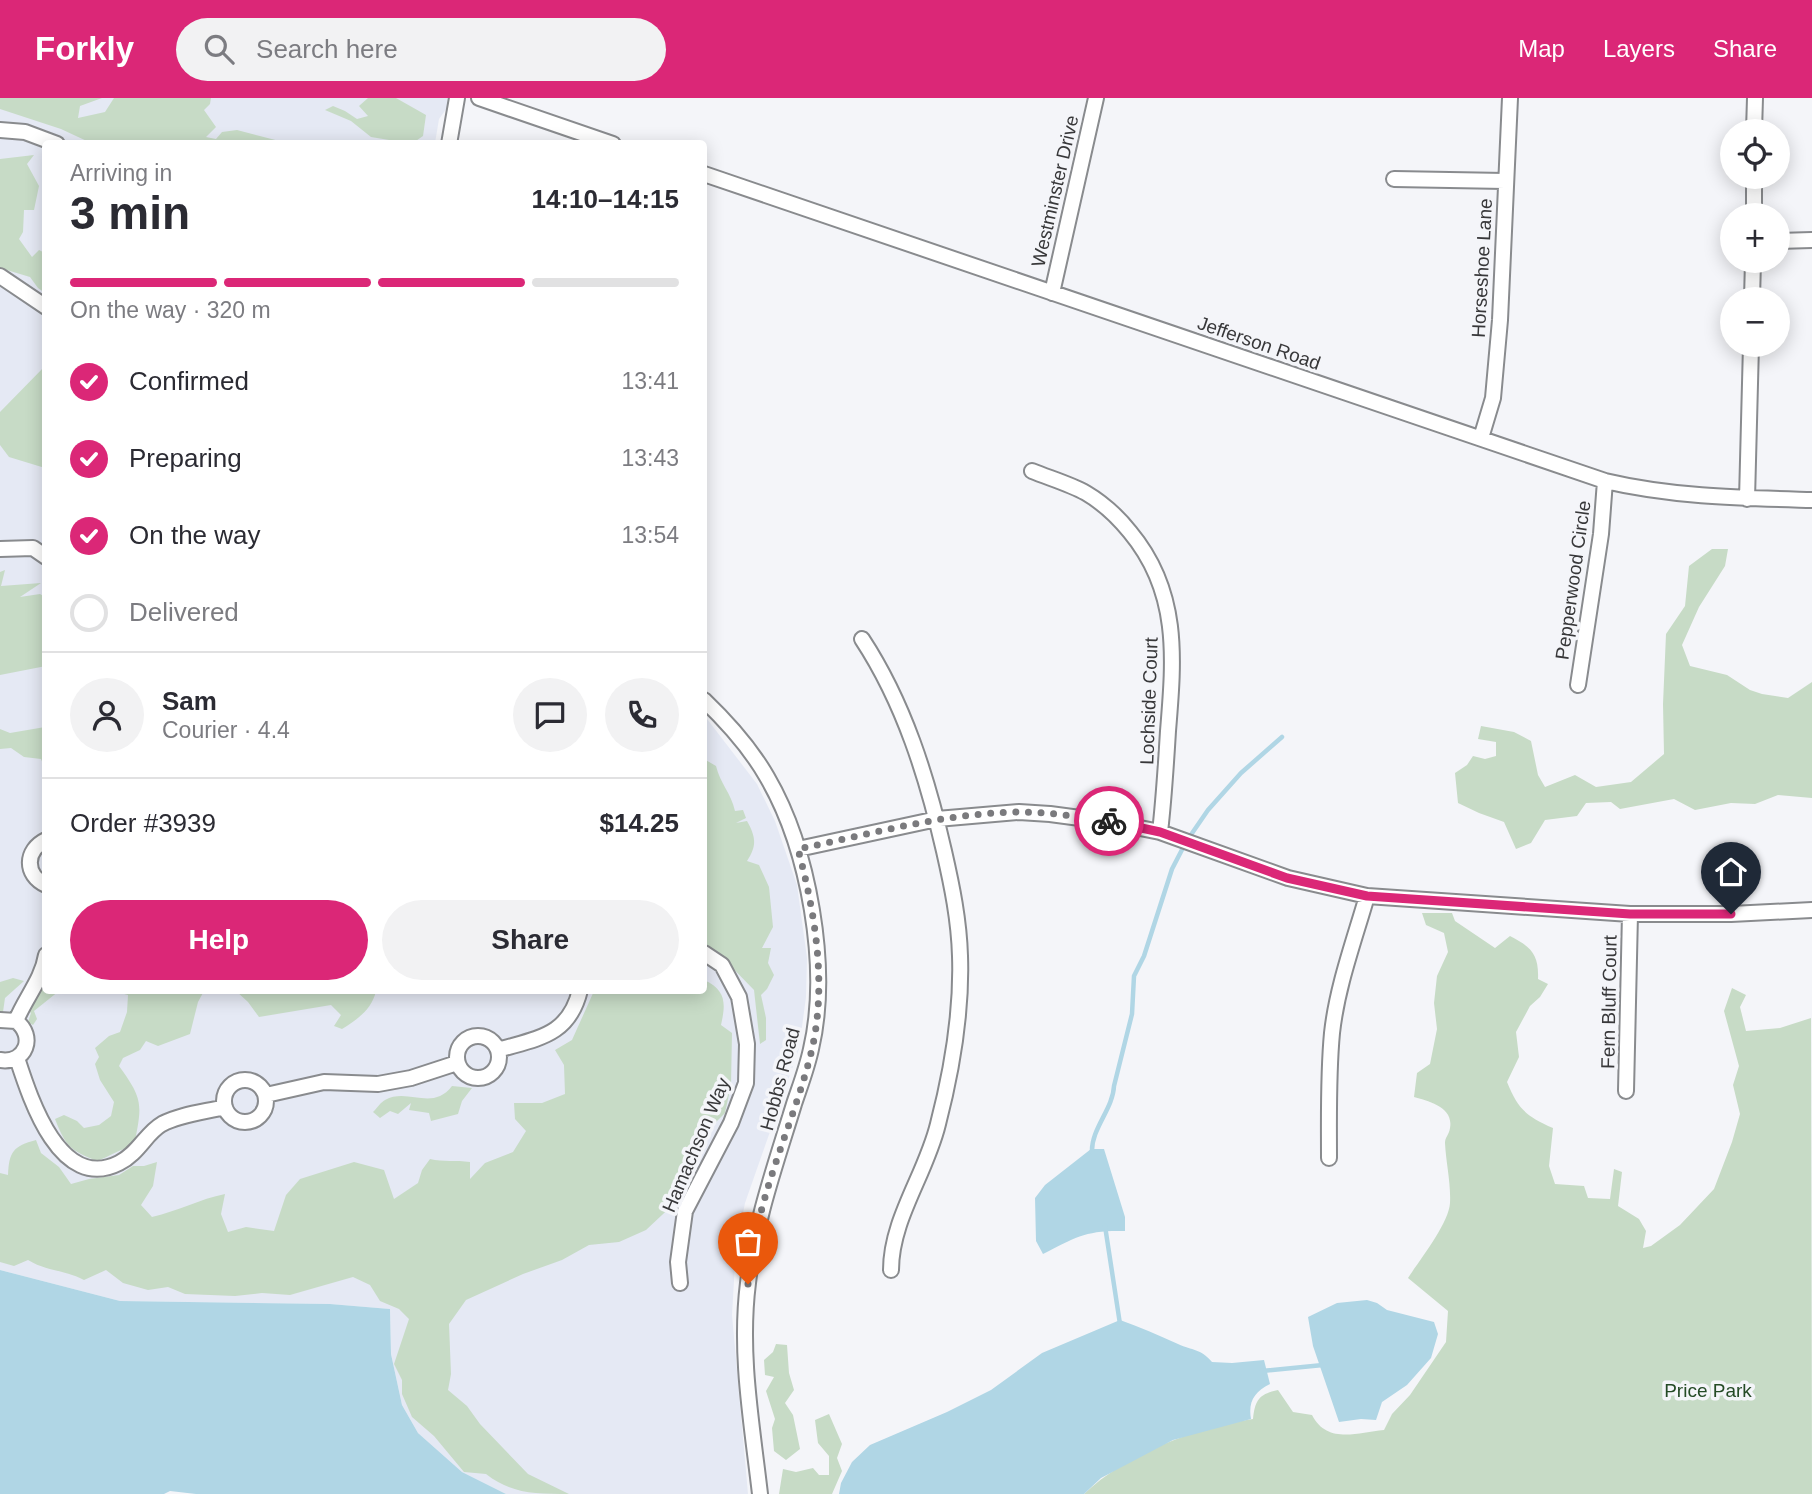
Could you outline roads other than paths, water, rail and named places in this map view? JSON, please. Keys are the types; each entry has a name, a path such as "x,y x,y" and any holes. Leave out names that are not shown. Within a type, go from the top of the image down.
{"street":[{"path":"450,140 457,98"},
{"path":"479,98 601,140"},
{"name":"Westminster Drive","path":"1052,293 1096,98"},
{"name":"Horseshoe Lane","path":"1481,438 1493,398 1497,359 1510,98"},
{"path":"1754,119 1755,98"},
{"path":"0,130 25,132 46,140"},
{"name":"Jefferson Road","path":"707,175 1605,481 1643,490 1746,499 1812,500"},
{"path":"1394,179 1505,181"},
{"path":"1790,241 1812,240"},
{"path":"0,276 42,304"},
{"path":"1746,499 1751,357"},
{"name":"Lochside Court","path":"1032,471 1086,493 1117,516 1142,547 1160,583 1171,623 1172,645 1160,832"},
{"name":"Pepperwood Circle","path":"1578,685 1601,534 1605,481"},
{"path":"0,549 33,548 42,554"},
{"path":"862,639 880,667 900,710 921,766 937,819 958,921 960,959 952,1061 937,1129 893,1243 891,1270"},
{"name":"Hobbs Road","path":"707,703 725,720 767,778 798,849 813,918 817,956 818,996 812,1048 763,1202 748,1284 745,1338 748,1392 760,1494"},
{"path":"798,849 937,819 1019,812 1110,821 1160,832 1287,878 1367,896 1630,914 1731,914 1812,910"},
{"path":"42,843 33,850 29,865 36,879 42,883"},
{"path":"1329,1158 1332,1032 1339,993 1367,896"},
{"name":"Fern Bluff Court","path":"1626,1091 1630,914"},
{"name":"Hamachson Way","path":"680,1283 678,1262 685,1211 731,1123 746,1083 747,1044 738,996 722,965 707,955"},
{"path":"16,1021 22,1004 42,970"},
{"path":"498,1050 564,1025 575,1009 579,994"},
{"path":"0,1020 16,1021 26,1031 27,1037 24,1051 17,1058 0,1060"},
{"path":"472,1037 491,1040 498,1050 497,1066 487,1076 473,1078 466,1075 457,1063 461,1044 472,1037"},
{"path":"17,1058 31,1099 57,1147 66,1157 91,1168 117,1165 130,1157 163,1123 225,1107"},
{"path":"266,1095 324,1082 378,1084 411,1078 457,1063"},
{"path":"243,1080 257,1083 266,1095 267,1102 262,1114 251,1122 238,1121 225,1107 224,1099 230,1086 243,1080"}],"water":[{"path":"1091,1149 1104,1149 1125,1217 1125,1231 1082,1236 1043,1254 1036,1241 1035,1198 1045,1185"},
{"path":"0,1270 120,1301 330,1304 390,1309 391,1354 402,1405 418,1433 462,1472 506,1494 196,1494 170,1491 164,1494 0,1494"},
{"path":"1367,1300 1387,1310 1434,1322 1438,1334 1431,1358 1407,1385 1382,1402 1376,1420 1339,1422 1313,1346 1308,1317 1337,1303"},
{"path":"1120,1320 1200,1352 1212,1362 1264,1360 1270,1384 1253,1398 1250,1407 1251,1419 1173,1440 1101,1478 1084,1494 839,1494 841,1483 852,1462 870,1445 991,1390 1042,1353"}],"waterway":[{"path":"1092,1152 1095,1135 1113,1094 1132,1014 1134,976 1144,956 1172,869 1186,842 1208,810 1241,773 1282,737"},
{"path":"1105,1226 1120,1324"},
{"path":"1262,1371 1323,1365"}],"park label":[{"name":"Price Park","path":"1708,1390"}]}
